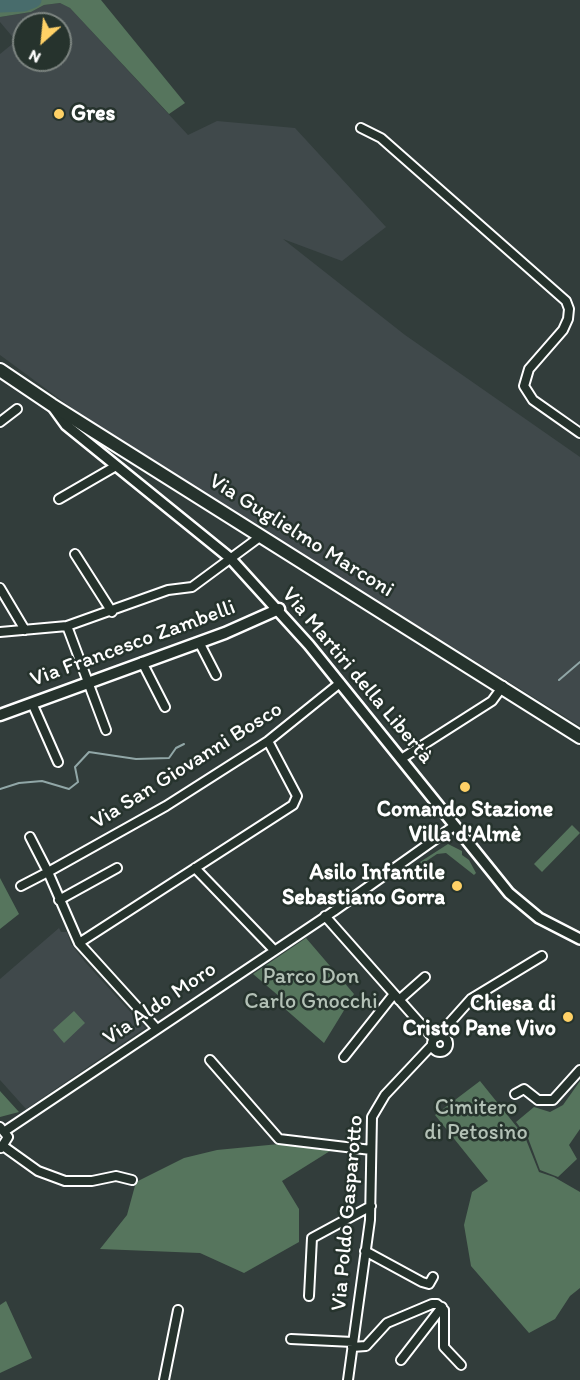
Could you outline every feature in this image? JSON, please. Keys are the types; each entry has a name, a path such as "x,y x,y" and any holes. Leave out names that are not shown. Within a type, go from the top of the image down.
{"main road":[{"name":"Via Guglielmo Marconi","path":"0,370 88,428 503,686 580,737"},
{"name":"Via Francesco Zambelli","path":"0,715 199,642 279,609"}],"street":[{"path":"361,128 381,138 566,301 570,309 563,330 529,369 524,386 533,400 580,433"},
{"name":"Via Martiri della Libertà","path":"52,405 66,425 230,558 279,609 509,893 525,909 580,939"},
{"path":"0,422 17,409"},
{"path":"88,428 87,436 92,447"},
{"path":"59,499 116,466"},
{"path":"0,632 67,626 112,612 168,590 192,587 261,536"},
{"path":"75,554 112,612"},
{"path":"0,588 25,630"},
{"path":"67,626 106,730"},
{"path":"199,642 216,675"},
{"path":"142,662 165,707"},
{"name":"Via San Giovanni Bosco","path":"21,886 166,806 268,741 340,683"},
{"path":"401,759 492,701 503,686"},
{"path":"32,703 58,762"},
{"path":"79,943 293,805 297,796 290,778 268,741"},
{"name":"Via Aldo Moro","path":"2,1147 8,1137 3,1129 326,916 454,826"},
{"path":"30,837 79,943 156,1028"},
{"path":"59,900 117,868"},
{"path":"195,868 274,950"},
{"path":"326,916 435,1040 439,1052 446,1050 448,1042 445,1038 435,1040"},
{"name":"Via Poldo Gasparotto","path":"348,1380 371,1206 373,1111 471,999 542,956"},
{"path":"344,1057 397,997 424,976"},
{"name":"Via Poldo Gasparotto","path":"415,1064 439,1052"},
{"path":"210,1060 279,1139 371,1150"},
{"path":"515,1094 524,1089 538,1100 553,1100 580,1070"},
{"path":"2,1147 38,1171 65,1181 92,1181 116,1176 132,1180"},
{"path":"309,1296 312,1238 371,1206"},
{"path":"365,1251 422,1282 429,1284 433,1277"},
{"path":"291,1338 366,1346 387,1323 432,1304 442,1307 445,1313 444,1347 460,1365"},
{"path":"401,1360 442,1307"},
{"path":"164,1380 178,1310"}],"shaded area":[{"path":"60,3 70,8 188,135 217,121 295,128 386,227 342,261 283,239 405,335 580,457 580,726 99,428 0,355 0,54 12,44 12,72 72,72 72,12 31,12 44,5"},
{"path":"12,15 12,36 0,22 0,17"},
{"path":"59,928 61,932 67,932 71,944 85,962 145,1028 26,1109 0,1080 0,979"}],"green space":[{"path":"0,0 101,0 185,103 169,114 70,8 60,3 44,5 31,12 12,12 12,15 0,17"},
{"path":"572,825 580,833 542,872 534,864"},
{"path":"448,844 462,851 462,855 469,860 476,873 474,875 446,853 437,854 422,864 420,862"},
{"path":"0,878 19,914 0,929"},
{"name":"Parco Don Carlo Gnocchi","path":"306,938 354,994 324,1043 276,1001 280,997 253,974"},
{"path":"74,1011 85,1023 64,1043 53,1030"},
{"name":"Cimitero di Petosino","path":"480,1081 525,1137 539,1172 554,1177 580,1192 580,1288 570,1296 555,1319 529,1333 471,1266 464,1225 472,1192 488,1181 435,1115"},
{"path":"580,1081 580,1129 569,1145 577,1159 558,1177 540,1170 528,1138 516,1122 534,1107 550,1112 563,1105"},
{"path":"0,1091 19,1112 0,1117"},
{"path":"279,1144 330,1151 282,1181 299,1209 299,1242 244,1273 200,1253 100,1249 127,1215 136,1182 184,1158 217,1150"},
{"path":"6,1301 32,1358 0,1373 0,1305"}],"waterway":[{"path":"0,5 24,4 34,0"},
{"path":"559,680 580,662"},
{"path":"0,789 19,783 42,781 69,789 78,782 75,767 89,752 136,759 169,758 176,748 184,744"}],"place":[{"name":"Gres","path":"59,114"},
{"name":"Comando Stazione Villa d'Almè","path":"465,787"},
{"name":"Asilo Infantile Sebastiano Gorra","path":"457,886"},
{"name":"Chiesa di Cristo Pane Vivo","path":"568,1017"}]}
